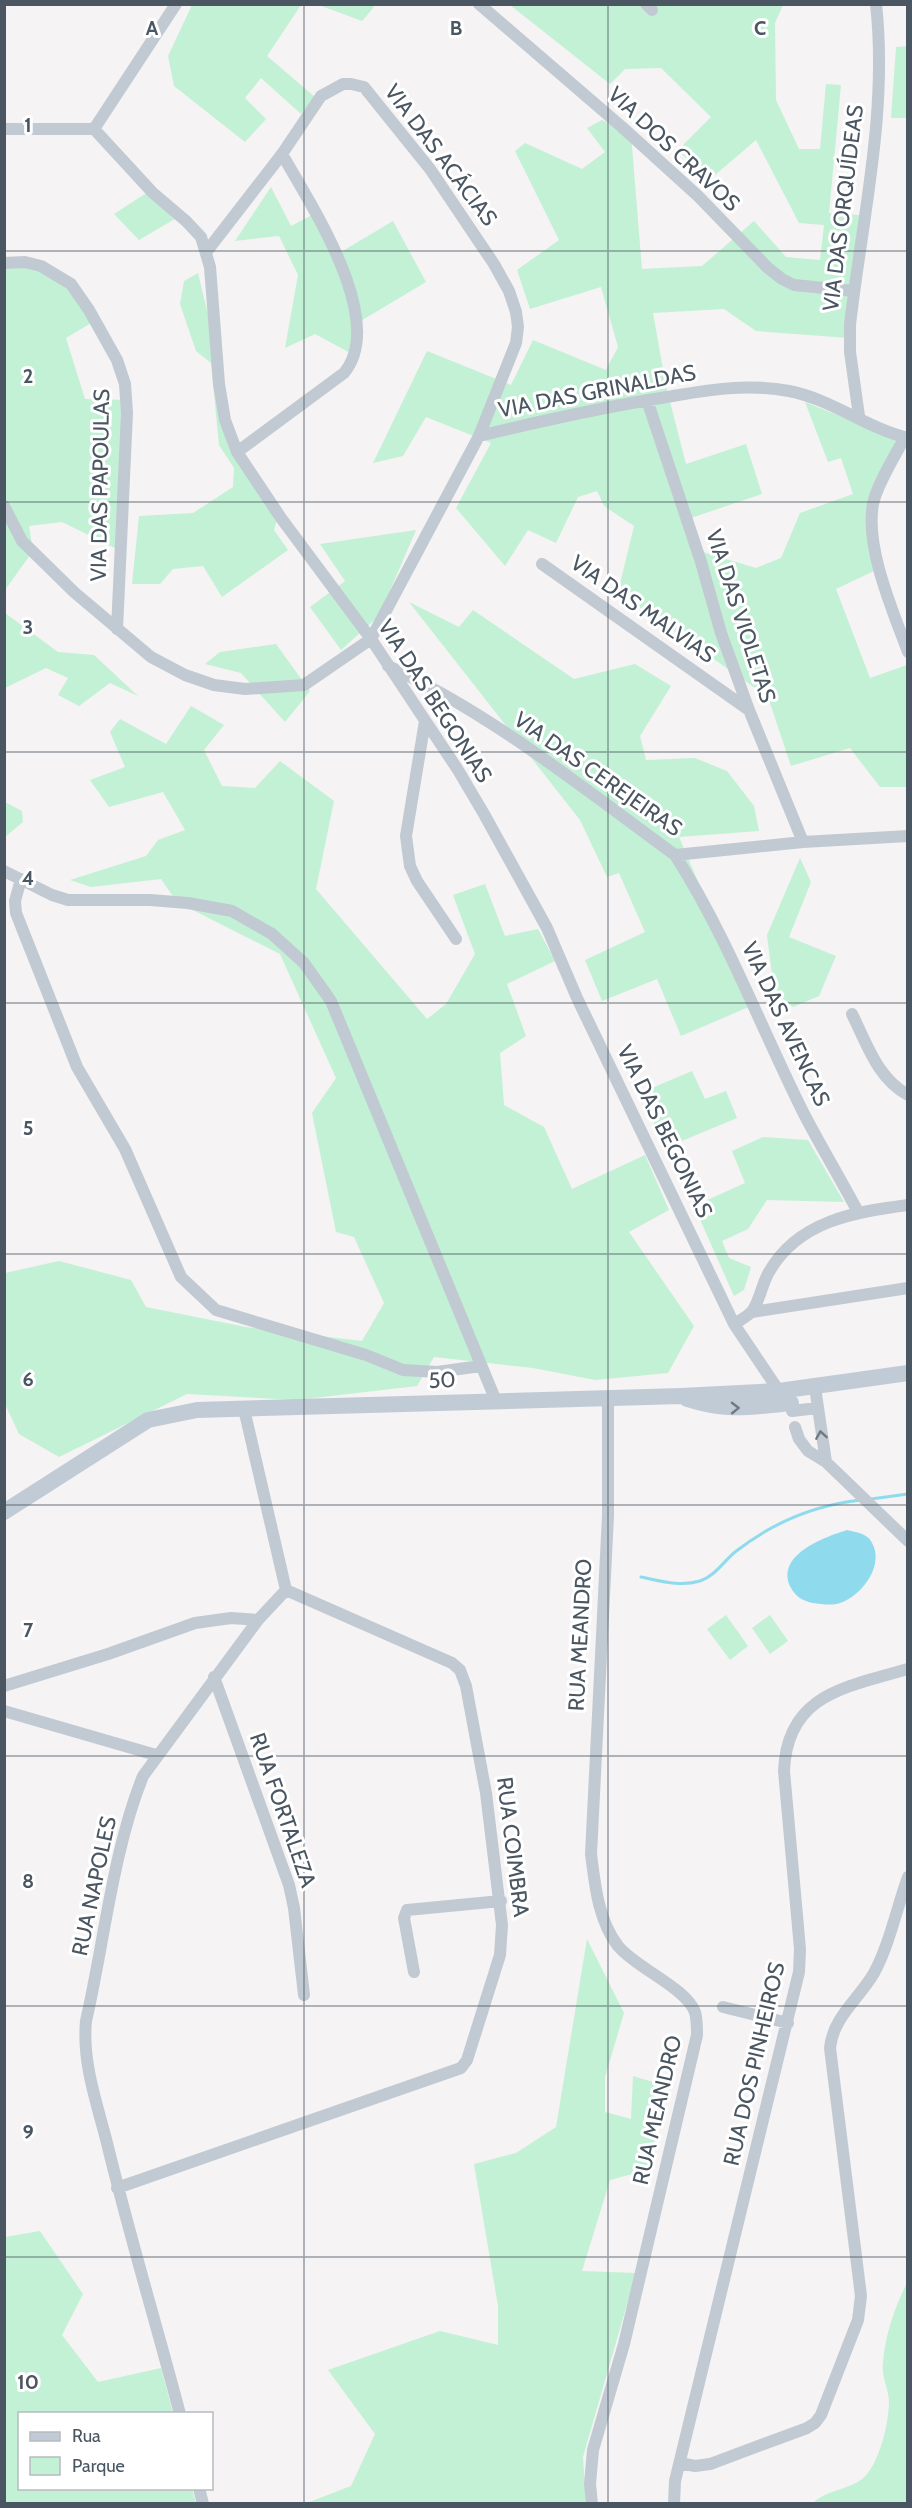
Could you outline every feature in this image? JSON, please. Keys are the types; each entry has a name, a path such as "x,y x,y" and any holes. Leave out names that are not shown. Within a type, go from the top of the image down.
{"main road":[{"name":"50","path":"4,1512 148,1420 196,1410 681,1396 790,1406 815,1387 908,1373"}],"street":[{"path":"4,129 94,129 176,4"},
{"name":"VIA DOS CRAVOS","path":"479,4 690,188 768,268 782,279 794,285 854,291"},
{"name":"VIA DAS ORQUÍDEAS","path":"859,416 849,352 854,291 874,150 879,86 879,27 876,4"},
{"name":"VIA DAS ACÁCIAS","path":"207,251 282,154 321,96 334,87 351,84 363,87 430,169 494,264 509,291 516,312 518,327 516,343 479,436"},
{"name":"VIA DAS BEGONIAS","path":"94,129 153,193 201,237 210,267 219,384 225,420 237,452 281,518 371,639 458,770 547,928 577,998 734,1324 790,1406"},
{"path":"237,452 344,373 351,364 356,350 358,334 355,312 338,259 282,154"},
{"name":"VIA DAS PAPOULAS","path":"4,263 25,262 41,266 71,284 89,310 117,360 125,384 127,413 117,629"},
{"name":"VIA DAS GRINALDAS","path":"371,639 479,436 562,416 647,400 727,388 769,388 814,398 906,437"},
{"name":"VIA DAS VIOLETAS","path":"647,400 701,562 721,633 749,710 803,842"},
{"path":"906,437 873,503 873,528 882,582 908,652"},
{"path":"4,506 22,541 74,592 151,657 185,675 214,685 244,689 304,685 371,639"},
{"name":"VIA DAS MALVIAS","path":"542,564 749,710"},
{"name":"VIA DAS CEREJEIRAS","path":"387,665 418,680 505,733 675,855 803,842 908,837"},
{"path":"425,721 408,826 408,855 417,881 456,939"},
{"name":"VIA DAS AVENCAS","path":"675,855 694,884 722,938 803,1111 858,1212"},
{"path":"4,871 52,895 68,900 159,901 188,903 232,911 272,934 304,963 331,1000 496,1401"},
{"path":"21,879 15,902 16,913 77,1067 125,1149 181,1277 190,1288 216,1311 366,1355 403,1370 437,1372 481,1366"},
{"path":"852,1014 883,1077 896,1089 908,1095"},
{"path":"752,1312 767,1275 776,1260 790,1244 807,1231 858,1212 908,1204"},
{"path":"734,1324 752,1312 908,1288"},
{"path":"815,1387 826,1462"},
{"name":"RUA MEANDRO","path":"592,2504 590,2484 593,2450 624,2344 697,2035 694,2011 688,2001 634,1961 618,1946 606,1925 594,1884 591,1854 608,1516 608,1398"},
{"path":"818,1408 790,1406 803,1446 826,1462 908,1541"},
{"path":"244,1409 286,1590"},
{"name":"RUA NAPOLES","path":"179,2412 117,2188 87,2060 85,2032 112,1895 136,1794 143,1776 214,1677 258,1620 286,1590"},
{"name":"RUA COIMBRA","path":"117,2188 461,2068 467,2060 500,1955 501,1900 486,1793 466,1686 460,1670 452,1663 286,1590"},
{"path":"4,1686 108,1654 195,1623 231,1618 258,1620"},
{"name":"RUA DOS PINHEIROS","path":"674,2504 680,2463 788,2023 800,1960 784,1754 796,1723 816,1701 834,1691 908,1669"},
{"name":"RUA FORTALEZA","path":"214,1677 289,1885 294,1908 304,1995"},
{"path":"4,1711 156,1755"},
{"path":"680,2463 695,2466 710,2464 815,2423 821,2415 858,2320 861,2296 831,2039 838,2023 866,1985 878,1964 908,1877"},
{"path":"414,1972 405,1918 407,1910 501,1900"},
{"path":"723,2007 788,2023"}],"green space":[{"path":"372,4 374,7 362,21 319,5"},
{"path":"192,5 301,5 267,56 315,97 301,114 261,78 245,98 266,119 245,142 174,86 168,56"},
{"path":"510,5 783,5 775,23 776,100 799,149 820,149 826,84 841,85 829,213 860,215 848,338 756,331 724,309 653,313 666,386 686,464 746,444 762,494 682,521 693,549 756,568 781,558 800,513 853,494 841,458 828,462 805,402 897,439 869,502 876,570 836,589 870,678 907,665 907,787 880,787 850,748 791,766 768,697 618,592 634,526 604,506 597,491 578,497 556,543 528,530 505,566 456,508 491,443 426,417 403,456 373,463 427,351 511,385 533,340 606,370 618,347 601,287 530,309 517,270 559,240 515,151 525,143 582,169 605,152 587,128 602,120 631,134 642,269 702,266 754,221 786,257 820,260 824,225 799,223 756,140 708,181 678,150 711,117 661,68 625,69 610,84"},
{"path":"907,46 907,118 891,118 896,47"},
{"path":"271,187 291,226 316,213 336,255 393,221 426,282 359,322 356,356 315,334 285,348 298,275 279,236 235,241"},
{"path":"148,192 180,216 139,240 114,214"},
{"path":"5,262 74,279 96,320 66,338 85,399 130,400 119,550 62,522 29,526 33,551 5,590"},
{"path":"198,273 214,340 234,453 278,516 274,530 288,550 222,597 203,566 173,569 160,584 132,584 139,516 193,513 233,487 234,468 219,445 211,363 196,351 180,304 184,281"},
{"path":"416,530 379,616 341,650 310,607 345,581 320,544"},
{"path":"409,602 459,627 473,610 574,679 635,664 671,686 640,736 646,760 695,758 727,771 754,806 759,831 679,837 751,1006 681,1036 657,979 602,1001 585,960 645,932 619,873 607,877 580,820"},
{"path":"5,613 58,652 94,655 138,696 110,683 79,706 58,695 68,678 46,668 5,688"},
{"path":"276,644 310,691 285,722 241,673 205,664 220,652"},
{"path":"191,706 224,725 204,750 222,786 255,788 280,761 334,801 316,889 427,1019 446,1004 475,954 453,895 485,884 505,936 538,929 555,961 507,984 526,1036 500,1053 504,1105 544,1127 572,1189 645,1155 669,1210 629,1232 694,1326 668,1373 595,1380 533,1368 434,1357 417,1386 297,1400 187,1394 59,1457 19,1434 5,1404 5,1273 59,1261 131,1280 146,1307 246,1327 362,1341 384,1303 354,1237 336,1232 312,1113 336,1078 280,954 177,902 161,879 91,887 70,880 146,856 158,840 185,830 163,792 109,807 90,780 125,767 110,732 120,719 166,744"},
{"path":"5,802 22,811 23,822 5,837"},
{"path":"800,858 811,882 789,937 836,956 819,996 793,1007 774,991 767,935"},
{"path":"692,1071 705,1099 726,1091 737,1118 665,1148 640,1093"},
{"path":"763,1137 808,1140 844,1202 767,1200 748,1229 722,1241 729,1258 751,1267 744,1290 734,1296 694,1206 745,1183 732,1151"},
{"path":"726,1615 748,1646 730,1660 707,1629"},
{"path":"770,1615 788,1641 770,1654 752,1628"},
{"path":"587,1939 624,2013 605,2077 605,2112 631,2119 633,2076 666,2086 650,2169 610,2180 582,2271 636,2273 583,2457 586,2503 304,2504 351,2486 375,2434 328,2370 440,2331 498,2345 498,2306 474,2164 516,2153 556,2127"},
{"path":"40,2231 83,2294 62,2335 98,2382 161,2368 173,2412 18,2412 18,2490 192,2490 196,2503 5,2503 5,2237"},
{"path":"907,2283 907,2503 813,2503 824,2495 862,2479 868,2473 878,2454 889,2411 889,2397 883,2367 884,2352 891,2321"}],"water":[{"path":"847,1530 857,1532 871,1541 876,1559 869,1578 856,1594 840,1603 819,1604 800,1598 791,1588 788,1576 789,1566 795,1557 815,1543"}],"waterway":[{"path":"871,1499 908,1494"},
{"path":"641,1577 663,1582 693,1583 700,1581 710,1576 735,1552 779,1524 827,1506 861,1500"}]}
